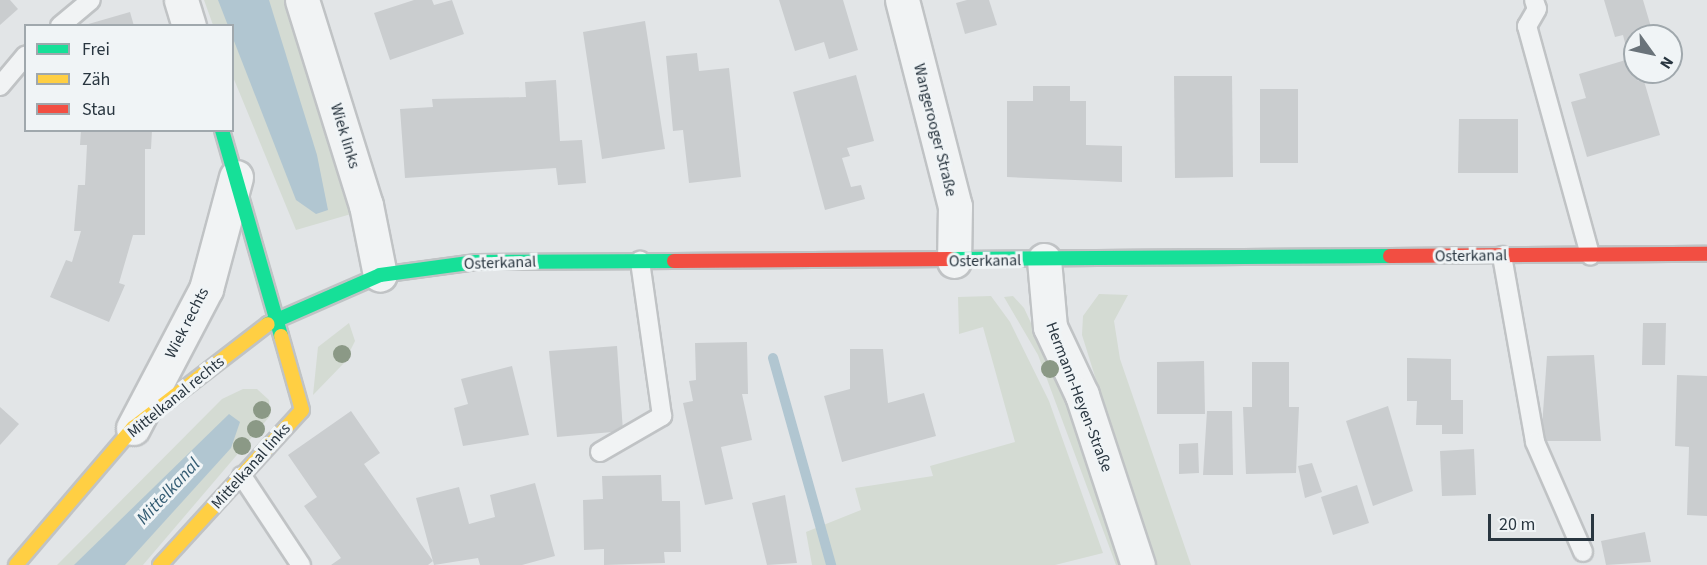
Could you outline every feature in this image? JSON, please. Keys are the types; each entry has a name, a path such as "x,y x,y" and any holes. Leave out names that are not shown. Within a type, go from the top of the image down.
{"main road":[{"path":"223,132 274,319"},
{"name":"Osterkanal","path":"274,319 380,275 476,262 954,261 1707,254"},
{"name":"Mittelkanal rechts","path":"16,565 133,428 274,319"},
{"name":"Mittelkanal links","path":"160,565 302,410 274,319"}],"street":[{"path":"181,0 188,24"},
{"name":"Wiek links","path":"302,0 366,205 380,275"},
{"name":"Wangerooger Straße","path":"902,0 955,206 954,261"},
{"name":"Wiek rechts","path":"133,428 206,289 236,177"},
{"name":"Hermann-Heyen-Straße","path":"1044,260 1050,327 1082,395 1138,565"}],"lane":[{"path":"62,24 91,0"},
{"path":"1534,0 1537,9 1527,26 1590,255"},
{"path":"0,86 24,57"},
{"path":"1502,256 1535,442 1583,552"},
{"path":"600,452 662,416 640,261"},
{"path":"242,476 301,565"}],"shaded area":[{"path":"204,0 293,0 358,212 296,230 234,79 234,24 213,24"},
{"path":"1099,294 1128,295 1114,321 1120,359 1191,565 1154,565 1082,335 1083,316"},
{"path":"991,296 1010,322 1049,401 1103,553 1055,565 812,565 806,532 861,510 855,488 933,476 930,466 1015,442 983,327 959,334 958,297"},
{"path":"1013,296 1024,308 1065,396 1124,565 1116,565 1038,355 1004,297"},
{"path":"349,323 355,341 344,363 313,395 318,347"},
{"path":"243,389 257,389 269,400 270,416 143,565 57,565 222,399"}],"water":[{"path":"218,0 269,0 317,155 328,210 316,214 296,200 234,41 234,24 227,24"},
{"name":"Mittelkanal","path":"229,414 240,422 231,448 125,565 74,565"}],"building":[{"path":"0,0 10,0 18,9 0,25"},
{"path":"414,0 432,0 434,5 452,0 464,34 390,60 374,13"},
{"path":"779,0 843,0 858,50 829,59 824,42 795,51"},
{"path":"967,0 989,0 997,25 965,34 956,3"},
{"path":"1604,0 1643,0 1650,24 1623,24 1623,35 1615,37"},
{"path":"130,12 133,24 88,24"},
{"path":"645,21 665,149 602,159 583,32"},
{"path":"697,53 699,71 729,68 741,177 689,183 683,130 673,131 666,56"},
{"path":"1623,61 1623,84 1645,84 1660,135 1587,157 1571,102 1586,98 1579,74"},
{"path":"856,75 874,141 847,148 850,156 842,158 851,187 861,185 865,199 825,210 793,92"},
{"path":"1174,76 1232,76 1233,177 1175,178"},
{"path":"556,80 560,141 582,140 586,183 558,185 556,168 405,178 400,109 433,107 432,99 526,97 525,82"},
{"path":"1033,86 1070,86 1070,101 1086,101 1086,145 1122,146 1122,182 1007,177 1007,101 1033,101"},
{"path":"1260,89 1298,89 1298,163 1260,163"},
{"path":"1459,119 1518,119 1518,173 1458,173"},
{"path":"81,132 152,132 151,149 145,149 145,235 133,235 119,283 125,285 109,322 50,297 66,260 72,262 81,231 74,231 78,185 85,185 87,145 80,145"},
{"path":"1643,323 1666,323 1665,365 1642,365"},
{"path":"747,342 748,394 742,394 752,440 721,447 733,499 705,505 683,403 693,401 689,381 696,380 695,343"},
{"path":"617,346 623,431 557,437 549,351"},
{"path":"850,349 883,349 888,403 924,393 936,436 842,462 824,396 850,389"},
{"path":"1594,355 1601,441 1541,441 1547,356"},
{"path":"1407,358 1451,359 1451,400 1463,400 1463,434 1442,434 1442,425 1416,425 1417,401 1407,401"},
{"path":"1204,361 1205,414 1157,414 1157,362"},
{"path":"1252,362 1289,362 1289,407 1299,407 1296,473 1246,474 1243,407 1252,407"},
{"path":"512,366 529,435 463,446 454,408 468,404 461,379"},
{"path":"1677,375 1707,376 1707,516 1687,515 1689,447 1675,446"},
{"path":"1388,406 1413,491 1373,506 1346,421"},
{"path":"0,407 19,424 0,445"},
{"path":"351,411 380,453 364,464 433,561 428,565 331,565 341,558 304,506 317,497 288,455"},
{"path":"1207,411 1232,411 1233,475 1203,475"},
{"path":"1198,443 1199,473 1179,474 1179,444"},
{"path":"1474,449 1476,495 1442,496 1440,451"},
{"path":"1312,463 1322,492 1305,498 1298,466"},
{"path":"661,475 662,501 680,501 681,552 664,552 665,563 604,565 604,549 584,550 583,500 603,499 602,476"},
{"path":"535,483 555,556 522,565 480,565 478,558 434,565 416,498 459,487 469,524 495,517 490,495"},
{"path":"1357,485 1369,523 1333,535 1321,497"},
{"path":"785,495 797,563 767,565 752,503"},
{"path":"1645,532 1651,562 1606,565 1601,541"}],"waterway":[{"path":"773,358 831,565"}],"traffic: fast":[{"path":"223,132 281,336"},
{"path":"951,259 1390,256"},
{"path":"268,324 380,275 476,262 674,261"}],"traffic: slow":[{"path":"16,565 133,428 268,324"},
{"path":"160,565 302,410 281,336"}],"traffic: jam":[{"path":"1390,256 1707,254"},
{"path":"674,261 951,259"}]}
